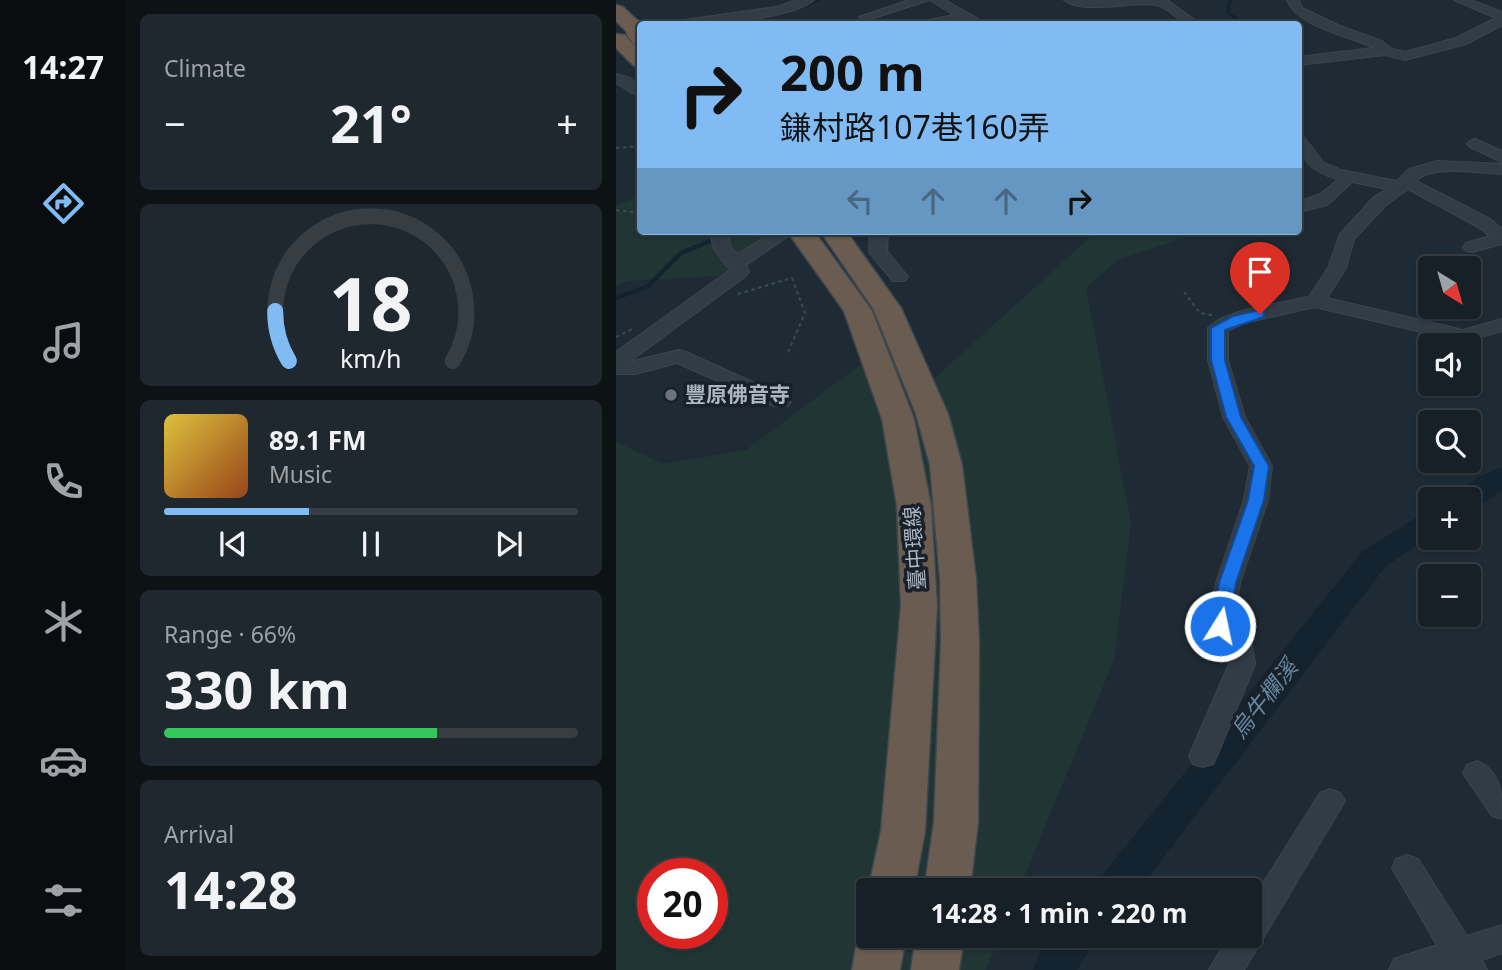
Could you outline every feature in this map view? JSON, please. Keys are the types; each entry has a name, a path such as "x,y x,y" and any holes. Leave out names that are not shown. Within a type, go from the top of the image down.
{"highway":[{"path":"616,11 637,53"},
{"name":"臺中環線","path":"794,235 820,255 858,311 898,419 914,506 919,606 903,831 894,878"},
{"name":"臺中環線","path":"836,235 887,309 932,414 946,465 958,579 960,643 956,822 949,878"},
{"path":"876,970 881,948"},
{"path":"935,970 938,948"}],"lane":[{"path":"704,21 779,10 808,0"},
{"path":"899,0 865,13 870,21 923,0"},
{"path":"936,0 975,21"},
{"path":"1070,0 1096,3 1121,0 1162,2 1189,21"},
{"path":"1293,0 1297,10 1335,29 1377,44 1385,51"},
{"path":"1460,0 1502,18"},
{"path":"943,21 966,16"},
{"path":"1302,61 1385,51 1405,56 1461,41 1502,18"},
{"path":"616,78 625,81 637,91"},
{"path":"1302,144 1318,166 1348,177 1403,185 1484,223 1502,237"},
{"path":"1475,144 1502,157"},
{"path":"1316,301 1337,268 1346,237 1380,201 1403,185 1415,172 1437,166 1502,169"},
{"path":"1302,207 1311,206 1334,195 1348,177"},
{"path":"616,362 684,310 740,272 736,263 723,249 719,235"},
{"path":"736,263 787,235"},
{"path":"878,235 878,252 899,277"},
{"path":"1472,247 1502,237"},
{"path":"1203,756 1242,664 1239,646 1220,626 1228,583 1256,500 1261,466 1234,417 1218,360 1218,328 1238,319 1316,301 1464,336 1502,325"},
{"path":"616,368 635,368 679,356 781,402"},
{"path":"1477,773 1502,807"},
{"path":"1262,912 1330,801"},
{"path":"1407,868 1464,961"},
{"path":"1406,970 1464,961 1502,939"},
{"path":"1226,970 1240,948"}],"path":[{"path":"616,148 637,146"},
{"path":"616,210 637,213"},
{"path":"787,355 805,313 792,278"},
{"path":"1184,292 1200,313 1238,319"}],"green space":[{"path":"637,197 637,235 783,235 719,276 628,281 616,286 616,205"},
{"path":"1093,235 1194,235 1119,259 1086,288 1131,523 1114,660 1023,878 856,878 856,948 995,948 986,970 616,970 616,442 663,464 746,450 871,357 927,385"}],"waterway":[{"path":"799,7 819,0"},
{"path":"1230,0 1228,13 1240,21"},
{"path":"736,21 742,20"},
{"path":"616,298 647,287 681,253 725,235"},
{"name":"烏牛欄溪","path":"1481,491 1502,477"},
{"name":"烏牛欄溪","path":"1124,878 1374,559 1418,531"},
{"name":"烏牛欄溪","path":"1055,970 1056,962 1067,948"}],"place":[{"name":"豐原佛音寺","path":"671,395"}],"route":[{"path":"1220,626 1228,583 1256,500 1261,466 1234,417 1218,360 1218,328 1238,319 1260,314"}]}
